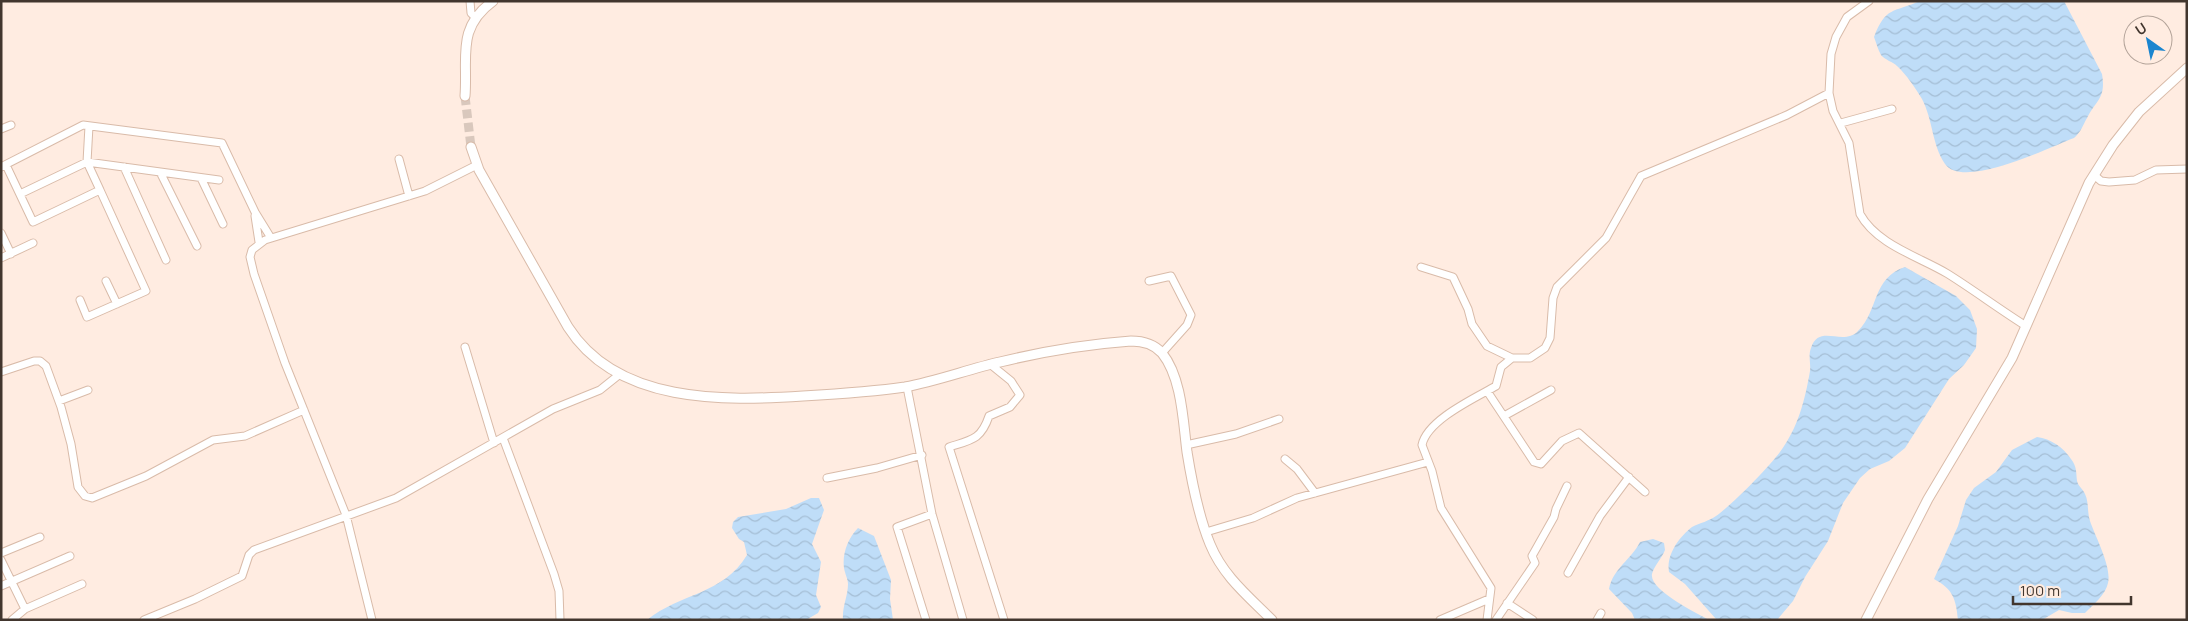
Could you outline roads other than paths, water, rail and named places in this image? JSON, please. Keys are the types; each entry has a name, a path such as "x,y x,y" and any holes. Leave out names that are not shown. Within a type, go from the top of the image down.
{"street":[{"path":"470,1 471,13 475,17"},
{"path":"465,96 465,45 475,17 493,1"},
{"path":"1869,1 1847,17 1836,37 1831,54 1829,93 1834,111 1849,143 1860,214 1865,223 1878,235 1948,274 2026,326"},
{"path":"1866,620 1928,499 2012,358 2094,175 2113,145 2139,112 2187,68"},
{"path":"1421,267 1453,277 1478,336 1487,346 1512,358 1530,358 1545,348 1550,338 1552,298 1557,287 1577,264 1606,238 1644,174 1788,115 1829,93"},
{"path":"1841,123 1892,109"},
{"path":"1,130 11,125"},
{"path":"100,190 33,222 4,166 83,125 222,143 255,212 272,238"},
{"path":"80,300 87,317 146,291 87,162 89,126"},
{"path":"471,147 477,165 574,336 595,358 620,374 666,390 715,398 795,397 854,393 907,386 1032,355 1131,341 1147,343 1162,353 1176,384 1193,483 1206,532 1226,574 1272,620"},
{"path":"399,159 409,196"},
{"path":"20,194 87,162 161,174 219,180"},
{"path":"372,620 346,515 304,410 254,274 250,257 254,246 259,242 444,184 461,172 477,165"},
{"path":"124,167 166,260"},
{"path":"2094,175 2101,181 2109,182 2135,180 2156,170 2187,169"},
{"path":"161,174 197,246"},
{"path":"201,178 223,224"},
{"path":"255,212 259,242"},
{"path":"1,233 11,254"},
{"path":"1,258 33,244"},
{"path":"1149,281 1171,276 1191,315 1187,325 1162,353"},
{"path":"106,281 116,304"},
{"path":"465,347 494,443"},
{"path":"1486,620 1491,588 1441,508 1422,445 1430,430 1443,418 1496,386 1501,367 1512,358"},
{"path":"1,372 34,361 40,361 51,376 71,444 78,487 85,496 92,498 146,476 213,440 245,436 304,410"},
{"path":"990,364 1011,381 1020,395 1010,407 989,416 985,428 976,438 949,447 1004,620"},
{"path":"144,620 195,599 242,576 249,555 254,550 396,498 560,405 600,390 620,374"},
{"path":"907,386 932,514 962,620"},
{"path":"59,401 88,390"},
{"path":"1504,416 1552,390"},
{"path":"1487,391 1537,464 1544,462 1562,441 1579,433 1645,492"},
{"path":"1186,445 1236,434 1278,419"},
{"path":"503,438 554,574 559,591 560,620"},
{"path":"827,478 878,468 922,455"},
{"path":"1286,459 1297,469 1315,493"},
{"path":"1206,532 1253,518 1283,504 1315,493 1428,462"},
{"path":"1568,574 1600,516 1629,477"},
{"path":"1496,620 1535,564 1532,556 1554,517 1567,486"},
{"path":"926,620 897,527 932,514"},
{"path":"1,553 40,537"},
{"path":"1,586 70,556"},
{"path":"1,560 25,609"},
{"path":"12,620 25,609 82,584"},
{"path":"1440,620 1490,598"},
{"path":"1507,603 1533,620"},
{"path":"1597,620 1601,613"}],"water":[{"path":"1920,1 2064,1 2102,74 2103,82 2100,98 2074,138 2027,157 1987,170 1955,171 1945,164 1937,149 1926,107 1922,99 1900,69 1881,55 1874,37 1882,20 1887,15 1897,9"},
{"path":"1905,267 1956,296 1970,310 1977,329 1976,348 1964,365 1949,379 1905,448 1889,461 1870,469 1860,478 1843,503 1828,541 1805,577 1793,601 1777,620 1716,619 1685,584 1669,572 1670,559 1675,547 1682,536 1692,527 1713,518 1731,504 1780,452 1792,433 1803,403 1810,371 1810,351 1815,341 1825,336 1845,337 1858,331 1870,314 1881,287 1894,272"},
{"path":"2037,437 2060,447 2074,465 2078,483 2084,492 2088,504 2090,521 2108,569 2107,587 2099,599 2085,613 2059,610 2042,620 1958,620 1955,600 1945,587 1934,579 1958,526 1966,500 1974,488 1996,472 2012,450"},
{"path":"811,498 819,498 824,510 812,544 821,562 816,595 821,607 818,613 806,620 647,620 673,604 714,586 737,568 747,555 744,542 739,539 732,528 733,522 738,517 786,509"},
{"path":"858,528 874,536 891,580 890,599 893,620 843,620 848,584 844,568 844,557 849,541"},
{"path":"1653,539 1664,543 1665,550 1653,571 1653,580 1666,594 1709,620 1635,620 1632,613 1609,589 1614,575 1640,542"}],"tunnel":[{"path":"465,96 471,147"}]}
